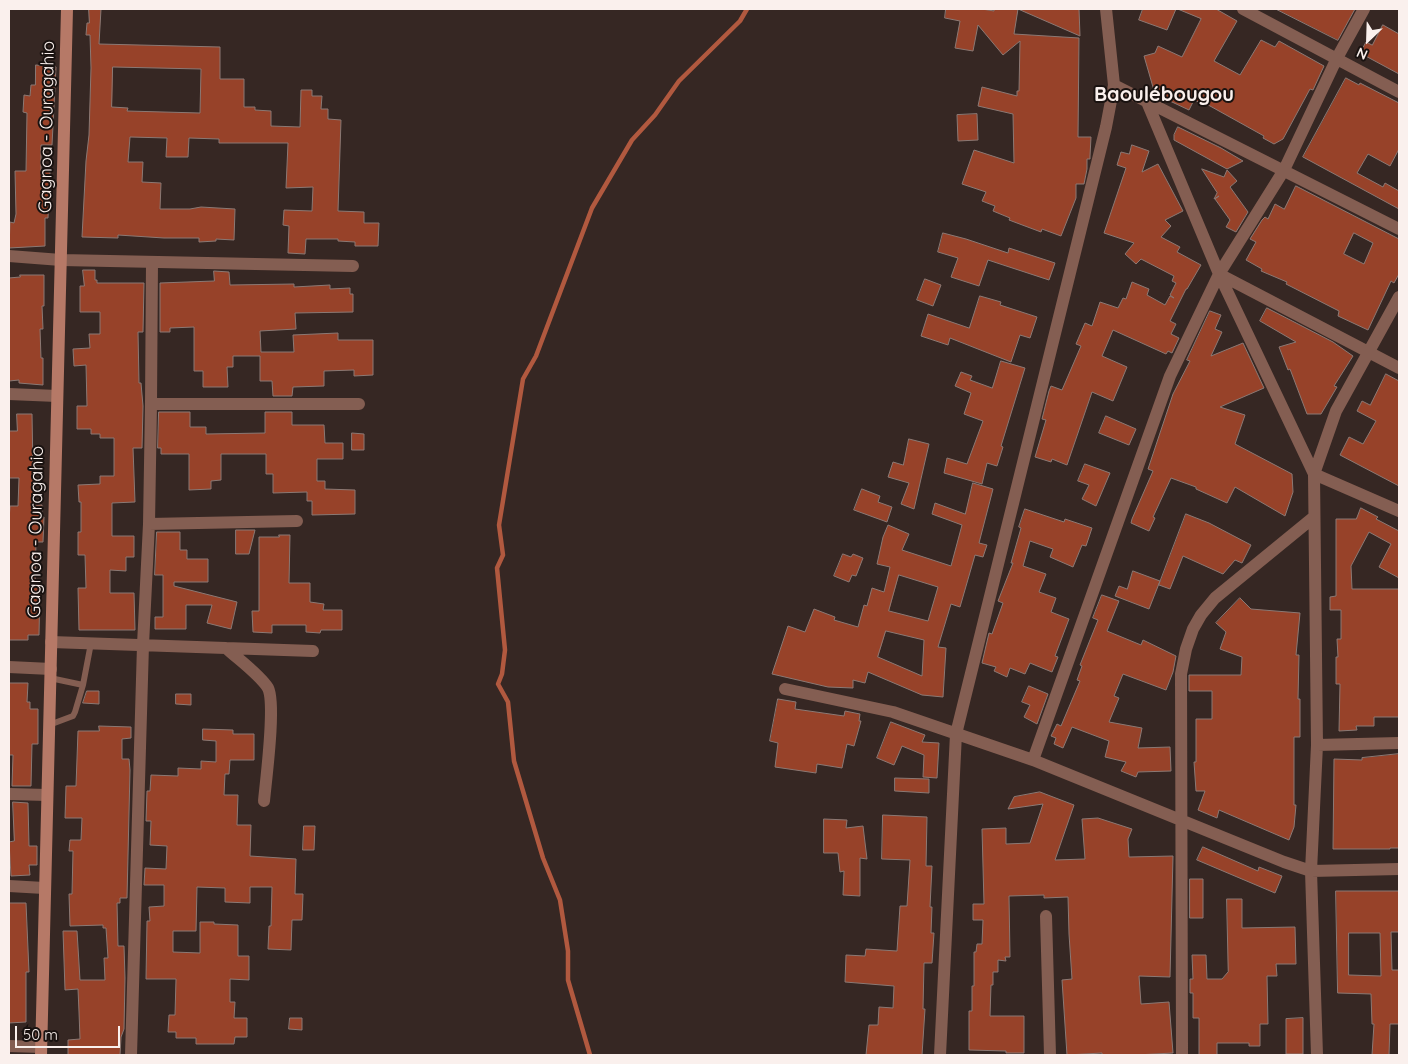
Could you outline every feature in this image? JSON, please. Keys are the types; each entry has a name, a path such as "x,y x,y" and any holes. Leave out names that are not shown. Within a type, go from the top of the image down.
{"main road":[{"name":"Gagnoa - Ouragahio","path":"41,1051 67,9"}],"street":[{"path":"940,1055 956,734 1106,127 1114,85 1106,9"},
{"path":"1243,9 1399,92"},
{"path":"1033,760 1170,376 1219,274 1284,170 1337,58 1364,9"},
{"path":"1114,85 1399,229"},
{"path":"1147,102 1219,274 1314,474 1399,511"},
{"path":"9,256 61,260 354,266"},
{"path":"131,1055 143,645 149,524 152,262"},
{"path":"1219,274 1399,368"},
{"path":"1317,1055 1311,871 1317,745 1314,474 1336,411 1399,297"},
{"path":"9,394 57,396"},
{"path":"150,404 359,404"},
{"path":"1182,1055 1181,674 1186,649 1193,629 1201,615 1215,598 1314,517"},
{"path":"149,524 297,521"},
{"path":"51,642 313,651"},
{"path":"226,648 258,677 268,689 271,706 264,801"},
{"path":"9,667 50,674"},
{"path":"785,689 893,712 1033,760 1284,862 1311,871 1399,869"},
{"path":"1317,745 1399,742"},
{"path":"9,794 47,795"},
{"path":"9,886 44,888"},
{"path":"1046,916 1050,1055"},
{"path":"9,1046 41,1051"}],"lane":[{"path":"49,725 73,716 83,686 91,642"},
{"path":"50,674 83,686"}],"building":[{"path":"89,9 101,9 99,44 220,47 220,79 244,79 244,107 255,107 255,110 271,111 271,126 300,127 301,90 312,90 312,96 322,96 321,109 328,109 328,119 341,120 338,211 364,212 364,223 379,223 378,246 355,246 355,242 338,241 338,239 306,239 305,254 288,253 289,226 283,225 284,210 312,211 313,187 286,188 288,143 219,143 219,139 189,138 188,157 166,157 167,138 130,137 128,162 143,162 142,182 161,183 160,209 201,207 235,209 234,240 216,239 216,241 199,242 199,238 118,235 118,238 82,237 89,135 91,68 90,35 86,35 87,23 89,23","holes":["113,67 201,69 200,113 127,111 128,108 112,107"]},
{"path":"946,9 994,11 994,9 1018,9 1014,34 1079,38 1078,137 1091,137 1090,159 1087,159 1084,184 1076,184 1076,198 1061,236 1042,229 1041,232 1009,220 1010,218 993,211 995,206 982,201 986,192 962,184 974,150 1014,163 1013,114 978,106 982,87 1017,96 1017,91 1019,91 1020,41 1003,55 978,25 973,51 955,48 960,21 945,18"},
{"path":"1018,9 1079,9 1080,36"},
{"path":"1143,9 1176,9 1167,30 1139,20"},
{"path":"1178,9 1216,9 1237,21 1214,61 1240,75 1261,40 1275,47 1279,41 1324,66 1313,90 1310,89 1283,139 1274,144 1263,138 1264,136 1201,101 1201,103 1194,100 1189,110 1155,94 1144,56 1155,53 1158,46 1182,57 1201,19"},
{"path":"1276,9 1355,9 1338,40"},
{"path":"1383,25 1399,34 1399,74 1360,53 1366,42 1372,45"},
{"path":"36,65 56,67 52,145 41,145 41,171 50,172 48,218 45,218 45,246 9,248 10,222 14,223 16,214 15,171 26,171 27,113 23,112 24,95 30,96 31,85 35,85"},
{"path":"1346,78 1399,103 1399,149 1390,166 1368,154 1357,173 1383,187 1385,183 1399,191 1399,209 1303,157"},
{"path":"977,114 978,140 958,141 957,115"},
{"path":"1178,127 1243,161 1227,169 1174,140"},
{"path":"1132,145 1149,151 1142,172 1158,164 1183,211 1165,220 1171,226 1161,237 1180,247 1177,252 1201,265 1170,321 1176,324 1171,334 1179,338 1172,353 1168,351 1166,354 1113,330 1102,356 1127,367 1113,401 1092,392 1067,465 1052,459 1051,462 1035,457 1046,420 1042,419 1049,391 1051,386 1062,390 1081,346 1076,344 1085,323 1092,326 1100,302 1118,308 1123,298 1126,299 1132,282 1149,289 1147,295 1165,305 1170,296 1174,298 1170,295 1176,283 1172,281 1174,276 1141,259 1136,264 1125,254 1134,243 1104,233 1126,168 1117,165 1121,152 1129,154"},
{"path":"1202,169 1224,177 1227,170 1237,181 1230,187 1248,212 1236,232 1226,227 1230,220 1215,199 1219,196 1214,199 1217,193"},
{"path":"1296,186 1399,239 1399,274 1394,283 1391,281 1368,330 1338,316 1339,311 1286,284 1287,282 1261,271 1262,269 1246,260 1256,242 1250,239 1262,220 1265,217 1268,219 1275,204 1284,209","holes":["1354,233 1373,243 1364,264 1344,254"]},
{"path":"943,233 1008,253 1009,248 1055,263 1049,280 988,260 979,286 951,277 958,258 938,252"},
{"path":"83,270 95,270 95,280 97,280 97,283 144,283 143,332 138,332 139,383 141,383 143,406 142,448 133,448 135,502 112,503 112,536 134,536 134,557 126,557 126,571 110,570 110,593 134,593 135,630 79,630 78,588 86,588 85,555 78,555 78,532 81,532 81,502 79,502 78,485 100,484 100,476 114,476 114,438 100,438 100,434 91,434 91,429 77,429 77,406 87,406 86,365 74,366 73,349 90,348 89,334 100,334 100,312 80,312 80,286 84,286"},
{"path":"214,271 229,272 230,285 294,284 294,287 330,285 330,289 350,288 350,294 353,294 353,312 295,313 296,329 260,331 261,352 294,352 293,335 338,333 338,340 373,340 373,375 354,376 354,370 324,371 324,386 293,387 292,396 273,396 272,381 260,381 260,356 233,356 233,367 227,367 228,387 203,387 203,371 194,371 194,327 170,328 170,332 160,332 160,283 214,281"},
{"path":"20,275 44,275 43,329 40,329 43,385 19,383 19,380 9,381 9,278 20,277"},
{"path":"925,279 941,285 933,306 917,300"},
{"path":"980,296 1001,302 1000,305 1037,317 1030,338 1020,335 1011,362 950,338 948,345 921,336 928,314 969,328"},
{"path":"1267,308 1333,342 1353,356 1334,386 1337,387 1321,414 1307,414 1290,369 1288,370 1279,347 1296,342 1260,321"},
{"path":"1210,311 1221,315 1215,329 1222,332 1211,356 1243,343 1264,388 1220,407 1245,415 1235,444 1292,474 1293,492 1285,516 1235,487 1227,503 1196,489 1196,487 1171,478 1153,517 1155,518 1149,531 1131,523 1132,519 1153,471 1148,469 1173,394 1190,361 1187,360"},
{"path":"1001,361 1025,368 1001,446 1003,447 997,466 987,463 982,484 944,473 947,458 967,464 983,421 964,414 971,393 955,386 961,372 972,376 970,380 992,388"},
{"path":"1386,374 1399,381 1399,486 1340,455 1349,437 1363,444 1376,421 1357,411 1362,401 1370,405"},
{"path":"159,412 190,412 190,427 206,427 206,434 265,433 265,412 292,412 292,425 324,425 325,443 343,443 343,459 317,459 317,481 325,481 325,489 355,490 355,514 312,515 312,501 307,501 307,492 273,493 273,474 266,474 266,454 221,454 221,480 211,481 211,489 189,490 189,454 161,454 161,448 158,448"},
{"path":"17,414 32,414 33,470 35,470 34,505 42,505 42,517 44,517 43,542 36,542 35,586 40,586 39,635 28,635 28,640 9,640 9,520 10,506 18,506 19,478 9,478 9,431 17,431"},
{"path":"1106,416 1136,429 1129,445 1099,433"},
{"path":"352,433 364,434 364,450 352,450"},
{"path":"909,439 929,444 914,509 901,504 909,483 888,477 893,462 903,465"},
{"path":"1085,464 1110,473 1096,506 1082,499 1089,485 1078,481"},
{"path":"973,483 993,489 979,543 987,545 983,557 975,555 960,607 951,604 938,647 946,648 943,697 922,695 868,672 865,683 853,680 853,688 828,687 772,674 788,626 805,632 814,609 835,617 834,620 858,627 864,605 867,606 872,588 884,592 890,567 877,564 883,537 888,525 909,534 902,550 951,566 962,525 932,514 935,503 965,514","holes":["899,575 938,587 928,621 889,611","886,631 924,640 922,676 878,657"]},
{"path":"862,489 880,496 878,502 892,507 887,522 854,510"},
{"path":"1361,508 1378,517 1376,519 1399,531 1399,578 1379,567 1391,544 1369,532 1351,566 1352,589 1399,589 1399,717 1374,717 1374,726 1356,726 1357,730 1339,731 1340,684 1336,684 1336,657 1338,657 1337,639 1341,639 1341,610 1330,610 1330,597 1336,596 1336,519 1356,519"},
{"path":"1025,509 1064,522 1065,519 1092,528 1086,546 1082,545 1073,567 1050,557 1053,549 1030,541 1023,566 1046,574 1039,592 1056,598 1051,612 1069,619 1055,656 1058,657 1052,672 1030,663 1025,674 1010,668 1007,677 994,671 996,667 982,663 989,633 992,634 1003,603 998,601 1013,563 1011,563"},
{"path":"1186,514 1209,523 1251,545 1242,563 1235,560 1223,574 1183,556 1170,589 1159,585"},
{"path":"236,530 255,530 249,554 236,554"},
{"path":"157,532 180,532 180,550 187,550 187,559 208,559 208,582 174,582 174,586 237,602 231,629 207,623 212,605 186,605 186,629 155,629 155,617 163,617 163,575 155,575"},
{"path":"279,535 290,535 289,583 310,583 310,602 324,604 323,610 342,610 342,630 321,630 320,633 306,632 306,625 272,625 272,633 253,632 252,611 259,611 259,537 279,537"},
{"path":"843,554 851,557 853,554 863,558 856,576 852,575 849,582 834,576"},
{"path":"1133,571 1160,581 1149,609 1115,596 1119,586 1127,589"},
{"path":"1102,595 1119,601 1107,631 1141,645 1143,640 1176,656 1173,672 1166,690 1123,674 1114,696 1119,698 1109,722 1142,728 1138,748 1170,747 1171,771 1138,772 1136,777 1121,771 1126,762 1105,757 1109,741 1072,727 1063,748 1054,744 1056,738 1051,736 1057,724 1061,726 1080,681 1077,680 1082,666 1080,665 1098,620 1093,618"},
{"path":"1240,598 1251,609 1300,613 1296,655 1299,655 1298,699 1300,699 1300,737 1294,737 1294,805 1296,805 1294,827 1289,840 1219,810 1217,818 1198,810 1205,791 1196,791 1194,762 1196,762 1196,719 1212,719 1212,691 1189,691 1189,675 1241,675 1242,657 1220,649 1226,632 1216,623"},
{"path":"9,683 28,683 27,702 30,702 30,709 38,709 38,744 32,744 31,786 12,786 13,755 9,755"},
{"path":"1029,686 1048,694 1037,724 1024,717 1030,705 1022,702"},
{"path":"87,691 99,691 99,704 83,703"},
{"path":"176,694 191,694 191,705 176,704"},
{"path":"778,699 796,702 795,709 844,716 845,711 860,714 859,721 861,721 854,746 847,744 842,768 817,764 816,773 775,767 778,743 770,741"},
{"path":"891,722 925,735 922,742 939,743 937,778 923,777 924,755 902,746 894,765 877,758"},
{"path":"99,726 131,727 131,738 122,739 122,759 129,759 130,770 127,898 120,898 120,903 117,903 118,946 124,946 124,1029 121,1037 120,1055 68,1055 68,1040 80,1039 79,1012 78,989 65,990 63,931 77,931 80,980 105,980 104,958 108,958 106,928 103,928 103,925 70,926 69,894 72,894 73,851 69,851 70,840 81,840 82,818 65,818 66,786 76,786 78,731 99,731"},
{"path":"203,729 233,730 233,734 254,734 254,760 230,760 229,774 225,774 224,795 238,795 237,825 251,825 250,856 296,859 295,894 303,894 302,920 292,920 291,950 268,949 269,926 271,926 272,887 250,887 250,903 225,902 225,888 197,887 196,931 173,931 173,952 200,953 200,922 238,925 238,956 249,956 249,980 230,979 230,1002 235,1002 234,1018 247,1018 247,1037 235,1037 234,1044 196,1044 196,1038 176,1038 176,1032 168,1032 169,1015 175,1015 176,979 146,979 147,921 150,921 149,907 164,906 164,885 144,885 145,868 166,869 167,846 150,845 151,821 146,821 147,791 150,791 151,775 178,776 178,768 201,769 201,761 216,762 216,741 203,740"},
{"path":"1399,754 1399,848 1333,849 1334,759 1362,760 1362,758"},
{"path":"895,778 929,779 929,793 895,791"},
{"path":"1040,792 1074,805 1055,860 1085,859 1082,819 1098,818 1132,829 1128,839 1129,857 1173,856 1170,977 1139,976 1141,1004 1169,1002 1173,1053 1067,1055 1062,980 1072,979 1068,897 1044,898 1044,895 1009,896 1010,957 1005,957 1006,961 998,960 998,972 993,972 993,985 991,985 990,1016 1024,1016 1024,1053 969,1050 969,1011 972,1011 974,952 976,952 977,944 982,944 983,920 973,920 973,904 984,904 982,829 1006,828 1006,844 1030,843 1043,804 1008,809 1014,797"},
{"path":"13,802 28,803 29,846 37,846 37,865 29,865 30,875 11,876 9,842 14,841"},
{"path":"883,815 927,817 926,866 932,866 930,907 932,907 931,933 934,933 932,963 924,963 923,1009 925,1009 922,1055 866,1055 869,1025 878,1025 879,1007 893,1008 894,986 845,982 846,955 865,956 866,949 897,951 900,906 907,906 910,860 882,859"},
{"path":"824,819 847,820 846,828 863,826 867,859 860,858 860,896 843,895 844,871 840,872 838,853 824,853"},
{"path":"304,826 315,826 314,850 303,850"},
{"path":"1203,847 1258,871 1259,867 1282,876 1275,893 1197,860"},
{"path":"1190,879 1203,879 1203,918 1190,918"},
{"path":"1336,891 1399,891 1399,932 1391,932 1392,970 1399,970 1399,1024 1390,1024 1389,1055 1372,1055 1374,1024 1372,1024 1371,994 1338,993","holes":["1349,933 1380,933 1381,976 1349,975"]},
{"path":"1227,899 1242,899 1242,928 1295,927 1296,964 1276,964 1277,976 1267,976 1268,1024 1260,1024 1260,1046 1249,1046 1249,1043 1217,1043 1217,1055 1199,1055 1199,1018 1193,1018 1193,993 1190,993 1190,979 1193,979 1192,955 1206,955 1207,979 1222,979 1228,972"},
{"path":"9,903 26,903 29,972 26,972 26,1022 9,1023"},
{"path":"290,1018 302,1018 302,1030 289,1029"},
{"path":"1303,1018 1303,1054 1286,1054 1286,1019"}],"waterway":[{"path":"590,1055 568,980 568,951 560,900 543,858 514,761 508,702 498,684 502,674 505,650 497,568 503,555 499,525 523,379 536,356 592,208 632,140 655,115 679,81 740,21 747,9"}],"district":[{"name":"Baoulébougou","path":"1164,95"}]}
